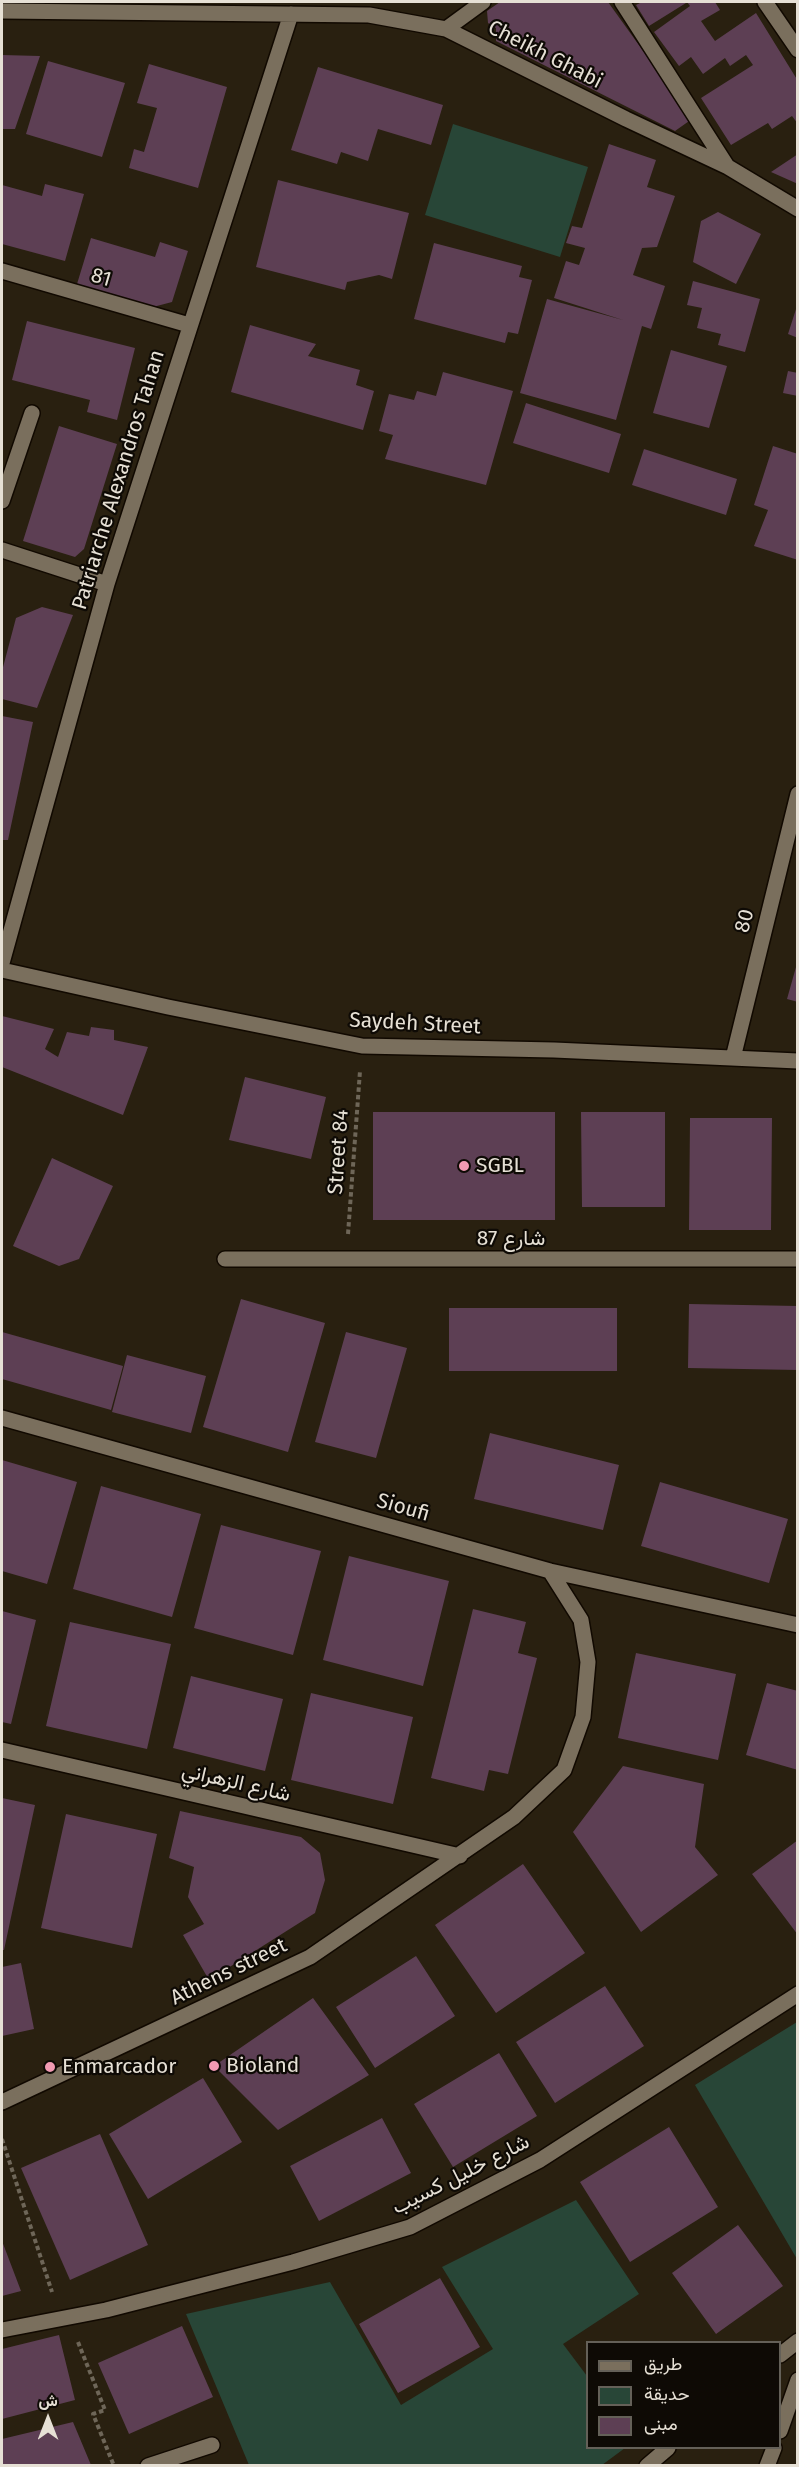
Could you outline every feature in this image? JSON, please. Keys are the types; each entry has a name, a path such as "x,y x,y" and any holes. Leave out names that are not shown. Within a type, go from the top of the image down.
{"street":[{"path":"361,2 369,15"},
{"path":"446,29 483,2"},
{"path":"622,2 728,167"},
{"path":"765,2 798,50"},
{"name":"Cheikh Ghabi","path":"2,11 369,15 446,29 728,167 798,208"},
{"name":"Patriarche Alexandros Tahan","path":"2,963 107,584 291,14"},
{"name":"81","path":"2,272 189,325"},
{"path":"2,501 32,413"},
{"path":"2,550 107,584"},
{"name":"80","path":"733,1058 798,794"},
{"name":"Saydeh Street","path":"2,970 168,1007 362,1046 554,1050 798,1061"},
{"name":"شارع 87","path":"225,1259 346,1261 798,1259"},
{"name":"Sioufi","path":"2,1418 550,1571 798,1625"},
{"path":"460,1856 514,1817 564,1770 583,1717 588,1662 581,1620 550,1571"},
{"name":"شارع الزهراني","path":"2,1750 460,1856"},
{"name":"Athens street","path":"2,2102 309,1957 460,1856"},
{"name":"شارع خليل كسيب","path":"2,2331 106,2310 293,2262 410,2227 540,2160 798,1994"},
{"path":"781,2354 798,2341"},
{"path":"781,2428 798,2380"},
{"path":"148,2466 212,2445"},
{"path":"647,2466 667,2449"},
{"path":"767,2466 774,2449"}],"path":[{"name":"Street 84","path":"346,1261 362,1046"}],"green space":[{"path":"453,124 588,167 560,257 425,215"},
{"path":"797,2022 797,2259 695,2085"},
{"path":"576,2200 639,2294 563,2344 586,2375 586,2449 624,2449 602,2465 249,2465 186,2314 330,2282 401,2405 493,2349 442,2267"}],"building":[{"path":"500,2 608,2 692,119 675,131 496,41 496,28 488,23 487,11"},
{"path":"642,2 686,3 649,26 636,5"},
{"path":"687,2 715,2 720,10 701,21 715,41 756,13 798,81 798,124 792,116 772,129 768,123 731,145 701,98 753,65 746,55 730,66 725,58 703,74 691,57 679,66 654,32 690,6"},
{"path":"2,55 40,56 15,129 2,129"},
{"path":"48,61 125,83 102,157 26,134"},
{"path":"149,64 227,87 198,188 129,168 134,149 144,152 157,108 137,103"},
{"path":"318,67 443,105 431,145 378,129 368,161 341,152 337,164 291,150"},
{"path":"609,144 656,160 647,187 675,196 657,247 642,248 633,275 665,286 651,329 642,326 616,420 520,393 547,299 623,320 554,298 566,261 579,265 585,248 566,243 572,226 582,228"},
{"path":"798,154 798,184 771,172"},
{"path":"278,180 409,213 392,279 379,275 347,282 345,290 256,267"},
{"path":"45,184 84,194 65,261 2,244 2,185 42,196"},
{"path":"718,212 761,234 736,284 693,262 701,221"},
{"path":"91,238 155,257 160,242 188,251 172,302 153,307 77,284"},
{"path":"434,243 522,266 519,277 532,280 518,334 508,332 505,343 414,319"},
{"path":"693,281 760,299 745,352 718,345 721,334 697,328 702,308 687,305"},
{"path":"798,306 798,338 788,334"},
{"path":"27,321 135,348 117,420 87,412 90,400 12,380"},
{"path":"250,325 316,344 308,356 360,370 356,385 374,391 363,430 231,392"},
{"path":"671,350 727,366 709,428 653,413"},
{"path":"788,371 798,373 798,396 783,393"},
{"path":"443,372 513,391 486,485 385,459 393,435 379,431 389,394 414,400 417,391 436,396"},
{"path":"526,403 621,434 609,473 513,443"},
{"path":"59,426 117,444 84,549 75,557 23,541"},
{"path":"773,446 798,454 798,560 754,546 768,510 754,505"},
{"path":"644,449 737,479 726,515 632,485"},
{"path":"42,607 73,615 37,708 2,699 2,671 16,618"},
{"path":"2,716 33,722 8,840 2,840"},
{"path":"798,960 798,1002 787,999"},
{"path":"2,1016 54,1029 45,1049 58,1057 67,1032 89,1036 91,1027 114,1030 114,1040 148,1047 123,1115 2,1067"},
{"path":"245,1077 326,1097 311,1159 229,1140"},
{"name":"SGBL","path":"373,1112 555,1112 555,1220 373,1220"},
{"path":"581,1112 665,1112 665,1207 582,1207"},
{"path":"690,1118 772,1118 771,1230 689,1230"},
{"path":"52,1158 113,1186 79,1259 59,1266 13,1246"},
{"path":"241,1299 325,1323 288,1452 203,1427"},
{"path":"689,1304 798,1306 798,1370 688,1368"},
{"path":"449,1308 617,1308 617,1371 449,1371"},
{"path":"2,1332 123,1366 111,1410 2,1379"},
{"path":"346,1332 407,1348 376,1458 315,1442"},
{"path":"127,1355 206,1376 191,1433 112,1412"},
{"path":"490,1433 619,1465 603,1530 474,1499"},
{"path":"2,1460 77,1482 47,1584 2,1571"},
{"path":"660,1482 788,1519 769,1583 641,1546"},
{"path":"101,1486 201,1514 172,1617 73,1589"},
{"path":"221,1525 321,1551 293,1655 194,1628"},
{"path":"349,1556 449,1581 423,1686 323,1660"},
{"path":"473,1609 526,1622 518,1653 537,1658 508,1774 489,1770 484,1791 431,1778"},
{"path":"2,1611 36,1620 11,1724 2,1722"},
{"path":"70,1622 171,1644 147,1749 46,1726"},
{"path":"636,1653 736,1674 718,1760 618,1738"},
{"path":"191,1676 283,1699 265,1771 173,1748"},
{"path":"767,1683 798,1691 798,1770 746,1755"},
{"path":"311,1693 413,1717 393,1804 291,1780"},
{"path":"623,1766 704,1784 695,1847 718,1875 641,1932 573,1832"},
{"path":"2,1798 35,1805 4,1950 2,1950"},
{"path":"180,1811 301,1837 320,1853 325,1880 315,1913 209,1980 183,1935 204,1924 188,1897 194,1867 169,1858"},
{"path":"66,1814 157,1834 132,1948 41,1928"},
{"path":"798,1840 798,1935 752,1874"},
{"path":"523,1864 585,1953 496,2013 435,1925"},
{"path":"416,1956 455,2016 375,2068 336,2007"},
{"path":"21,1963 34,2029 2,2036 2,1967"},
{"path":"605,1986 644,2046 555,2103 516,2042"},
{"path":"313,1998 369,2075 278,2130 214,2066"},
{"path":"499,2053 537,2116 453,2167 414,2104"},
{"path":"203,2078 242,2142 148,2199 109,2134"},
{"path":"382,2118 411,2173 319,2221 290,2166"},
{"path":"669,2127 718,2207 630,2262 580,2182"},
{"path":"100,2134 148,2245 70,2280 21,2168"},
{"path":"738,2225 783,2286 716,2334 672,2273"},
{"path":"2,2241 21,2291 2,2296"},
{"path":"440,2278 480,2347 398,2393 359,2324"},
{"path":"182,2326 213,2397 129,2434 98,2363"},
{"path":"59,2335 75,2400 2,2419 2,2349"},
{"path":"73,2422 91,2465 2,2466 2,2439"}],"place":[{"name":"SGBL","path":"464,1166"},
{"name":"Bioland","path":"214,2066"},
{"name":"Enmarcador","path":"50,2067"}]}
